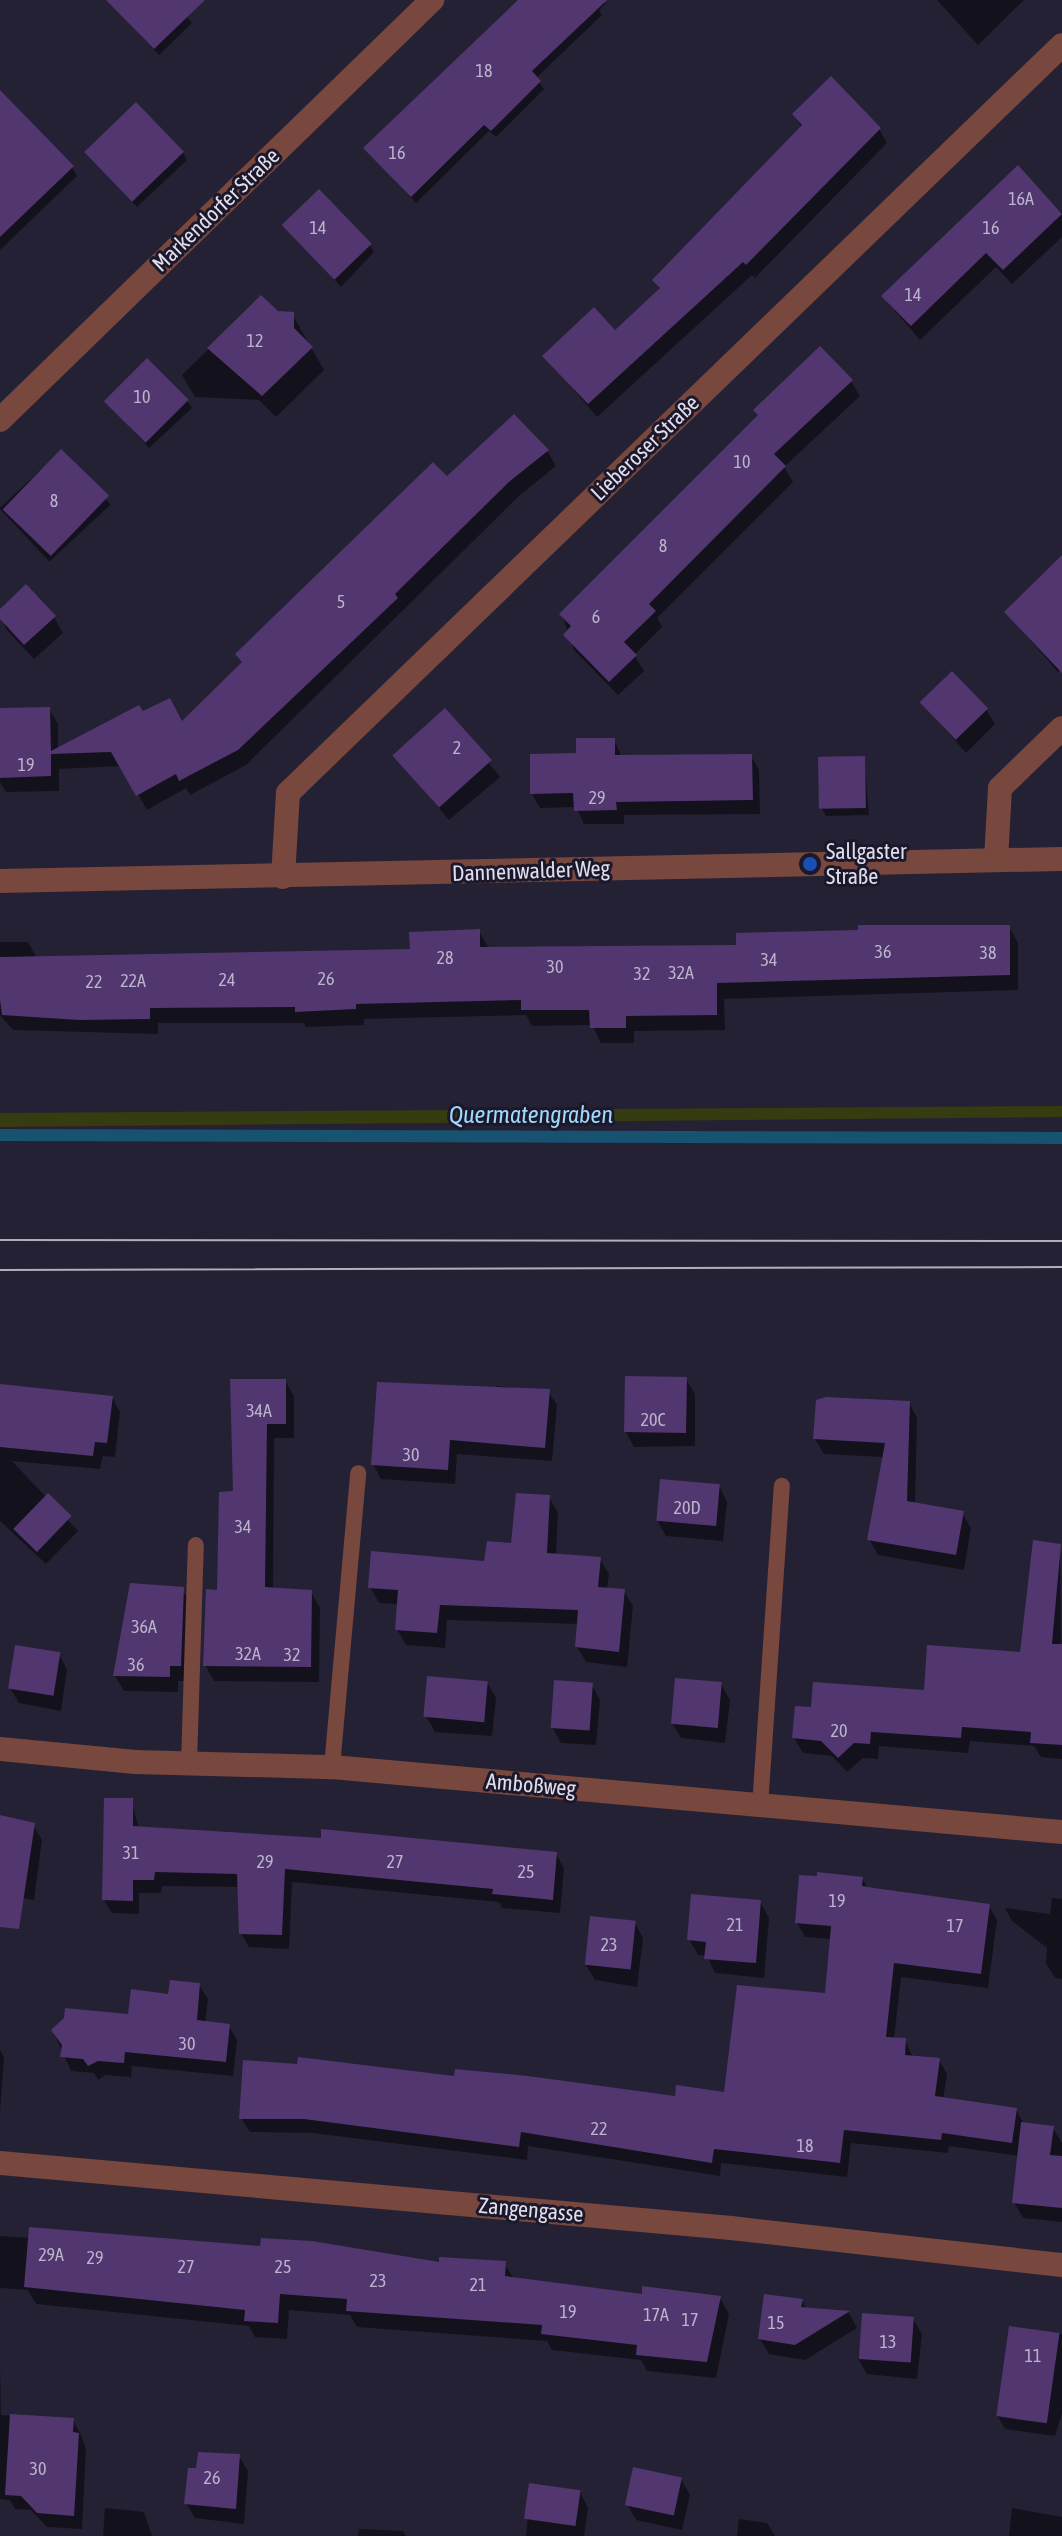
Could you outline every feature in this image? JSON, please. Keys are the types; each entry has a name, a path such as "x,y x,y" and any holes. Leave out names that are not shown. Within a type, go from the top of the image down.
{"street":[{"name":"Markendorfer Straße","path":"0,420 432,0"},
{"name":"Lieberoser Straße","path":"283,877 288,793 1062,45"},
{"path":"996,860 1000,788 1062,728"},
{"name":"Dannenwalder Weg","path":"0,881 1062,859"},
{"name":"Amboßweg","path":"0,1749 189,1763 332,1767 1062,1832"},
{"name":"Zangengasse","path":"0,2163 731,2228 1062,2265"}],"lane":[{"path":"332,1767 358,1473"},
{"path":"760,1806 782,1486"},
{"path":"189,1763 196,1545"}],"green space":[{"path":"1062,1106 1062,1117 0,1127 0,1113"}],"building":[{"path":"106,0 205,0 154,49"},
{"path":"518,0 607,0 532,71 541,81 491,131 484,125 411,197 363,148"},
{"path":"831,76 881,128 746,265 743,262 588,404 542,356 594,307 615,330 660,288 652,280 802,125 792,114"},
{"path":"0,90 74,166 0,237"},
{"path":"136,102 184,152 132,202 84,152"},
{"path":"1018,165 1062,214 1003,270 986,253 911,326 881,296"},
{"path":"319,189 372,244 334,280 282,225"},
{"path":"261,295 278,311 294,312 294,328 313,347 262,396 207,348"},
{"path":"820,346 853,380 774,454 786,466 649,604 656,611 624,642 637,655 609,682 563,635 571,626 559,614 758,415 753,410"},
{"path":"147,358 189,400 146,443 104,401"},
{"path":"514,414 549,450 510,481 395,594 398,598 238,750 179,781 176,774 136,796 111,752 51,754 51,776 0,778 0,708 50,707 51,751 139,705 143,711 170,698 182,721 242,662 235,654 433,462 447,476"},
{"path":"61,449 109,496 51,556 3,509"},
{"path":"1062,555 1062,673 1004,612"},
{"path":"26,584 56,616 24,645 0,619 0,609"},
{"path":"952,671 988,708 956,740 920,702"},
{"path":"445,708 492,760 439,808 392,756"},
{"path":"576,738 615,738 615,755 752,754 753,800 616,802 617,810 574,811 573,793 530,794 530,754 576,753"},
{"path":"865,756 866,808 819,809 818,757"},
{"path":"858,925 1010,925 1010,975 717,983 717,1015 626,1016 626,1028 590,1028 589,1010 521,1010 521,1000 356,1004 356,1009 295,1012 295,1007 150,1008 150,1019 79,1020 2,1015 0,1000 0,957 410,949 409,932 480,929 480,947 736,945 736,933 858,930"},
{"path":"625,1376 687,1377 686,1433 624,1432"},
{"path":"230,1379 286,1379 286,1424 267,1424 265,1587 312,1590 311,1667 203,1666 206,1589 217,1590 219,1492 233,1491"},
{"path":"377,1382 550,1389 545,1448 450,1440 448,1470 371,1465"},
{"path":"0,1384 113,1396 107,1443 95,1442 93,1456 0,1447"},
{"path":"826,1397 910,1401 907,1501 964,1511 956,1555 867,1540 885,1443 813,1439 816,1400"},
{"path":"660,1479 720,1484 716,1526 656,1521"},
{"path":"48,1493 72,1516 37,1552 13,1529"},
{"path":"516,1493 550,1495 547,1553 601,1557 598,1587 625,1589 619,1652 575,1647 578,1610 440,1605 437,1633 395,1630 398,1590 368,1588 371,1551 484,1561 487,1541 511,1543"},
{"path":"1033,1540 1061,1544 1052,1644 1062,1644 1062,1745 1030,1743 1031,1732 962,1727 961,1738 871,1732 870,1744 854,1743 838,1758 821,1741 792,1738 795,1706 811,1707 813,1682 924,1690 927,1645 1020,1652"},
{"path":"130,1583 184,1587 181,1666 170,1666 170,1677 113,1676"},
{"path":"15,1645 60,1652 54,1696 8,1688"},
{"path":"427,1676 488,1681 484,1722 423,1717"},
{"path":"675,1678 722,1682 718,1728 671,1724"},
{"path":"554,1680 593,1683 590,1731 551,1728"},
{"path":"104,1798 133,1798 133,1826 321,1838 321,1829 557,1852 553,1900 492,1894 493,1889 285,1869 282,1935 239,1934 237,1874 155,1872 154,1880 133,1880 133,1901 102,1900"},
{"path":"0,1815 35,1823 19,1929 0,1927"},
{"path":"817,1872 863,1877 862,1886 990,1904 981,1974 894,1963 886,2037 906,2038 905,2055 940,2058 935,2096 1017,2108 1012,2143 942,2133 941,2140 844,2130 840,2163 714,2149 712,2163 521,2132 519,2147 304,2119 239,2119 243,2060 297,2064 298,2057 454,2076 455,2069 675,2096 676,2085 724,2092 737,1985 825,1993 831,1926 795,1923 799,1875 817,1876"},
{"path":"691,1894 761,1900 756,1963 704,1959 706,1942 687,1940"},
{"path":"590,1916 636,1921 631,1970 585,1965"},
{"path":"170,1980 200,1983 197,2020 230,2024 226,2062 125,2052 124,2063 98,2061 88,2066 83,2059 60,2057 62,2045 51,2030 64,2018 65,2008 128,2014 131,1989 168,1994"},
{"path":"1021,2122 1054,2126 1050,2155 1062,2156 1062,2208 1012,2203"},
{"path":"29,2227 260,2246 261,2238 312,2241 439,2262 439,2257 506,2261 505,2276 642,2294 642,2286 721,2296 707,2362 636,2355 637,2345 541,2334 542,2325 346,2311 347,2299 280,2294 278,2323 244,2321 245,2310 24,2287"},
{"path":"764,2294 803,2299 801,2307 850,2311 795,2345 758,2339"},
{"path":"862,2313 914,2317 911,2363 859,2359"},
{"path":"1009,2326 1060,2333 1047,2423 996,2416"},
{"path":"10,2414 74,2418 73,2432 79,2433 74,2516 37,2513 21,2496 5,2495"},
{"path":"198,2452 240,2454 236,2509 184,2504 188,2468 196,2468"},
{"path":"633,2467 682,2477 674,2516 625,2505"},
{"path":"529,2483 580,2490 575,2526 524,2519"}],"waterway":[{"name":"Quermatengraben","path":"0,1135 1062,1138"}],"tram line":[{"path":"0,1240 1062,1241"},
{"path":"0,1270 1062,1267"}],"place":[{"name":"Sallgaster Straße","path":"810,864"}]}
